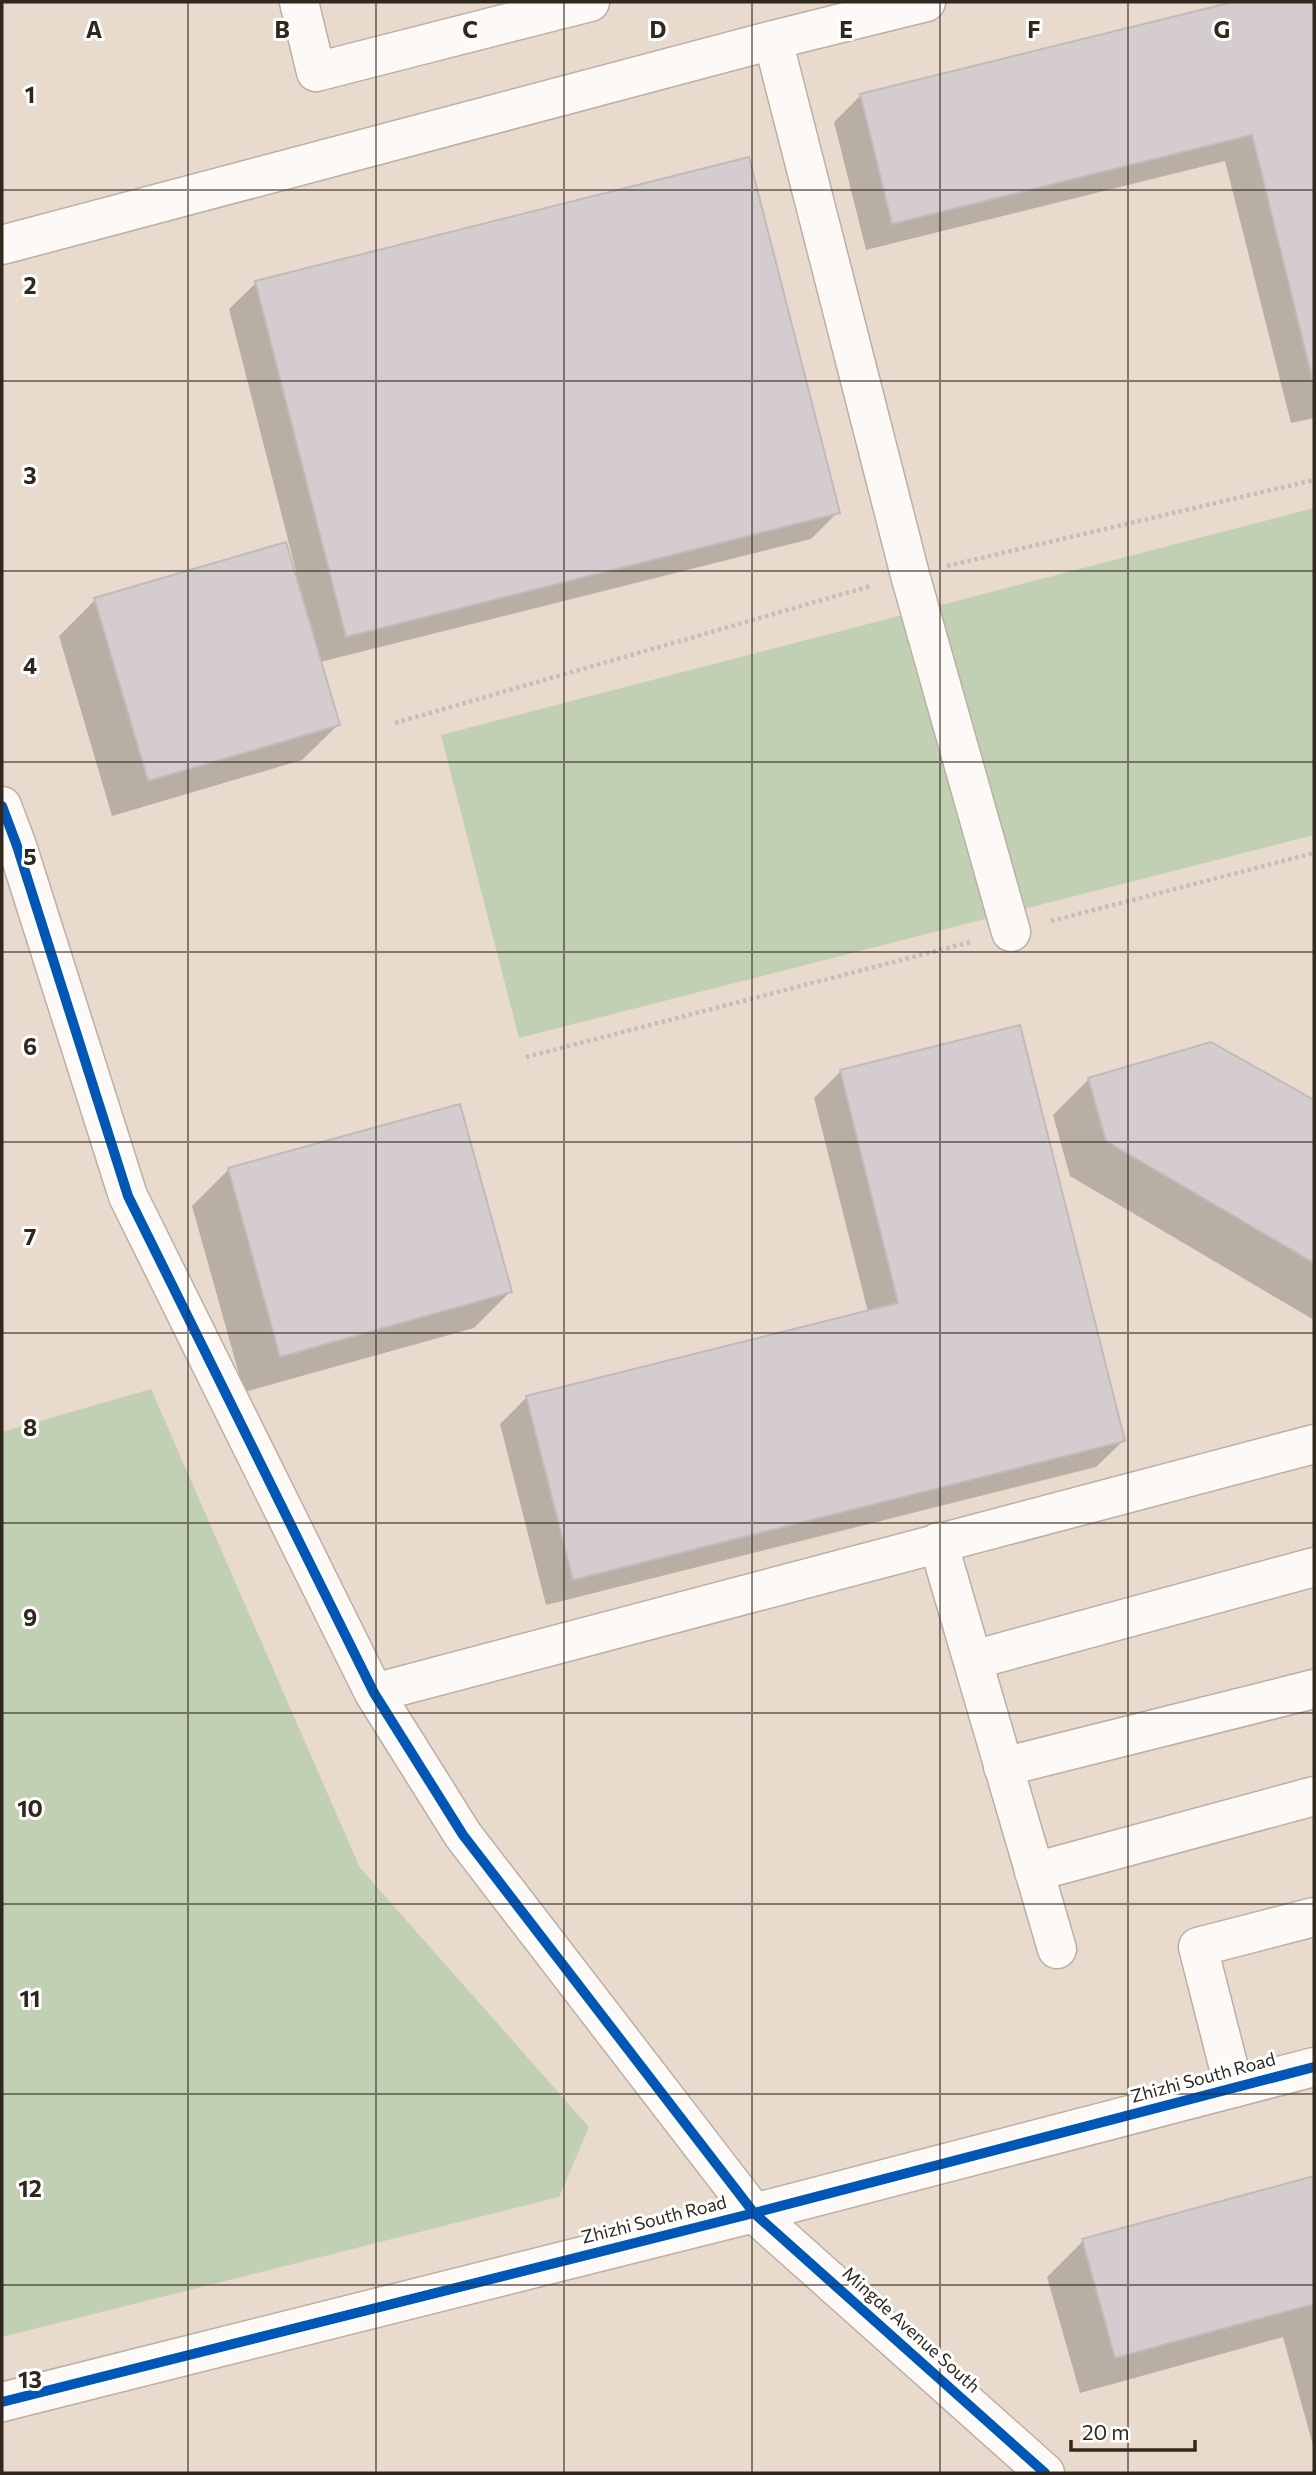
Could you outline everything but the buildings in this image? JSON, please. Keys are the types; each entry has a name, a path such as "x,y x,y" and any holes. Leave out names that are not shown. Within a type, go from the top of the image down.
{"street":[{"path":"299,2 316,72 590,2"},
{"path":"2,245 773,40 926,2"},
{"path":"773,40 910,575 1011,932"},
{"name":"Mingde Avenue South","path":"2,806 18,846 128,1196 374,1693 463,1835 754,2213 1045,2473"},
{"path":"374,1693 1314,1444"},
{"path":"938,1542 1057,1949"},
{"path":"973,1660 1314,1567"},
{"path":"1003,1767 1314,1689"},
{"path":"1034,1872 1314,1796"},
{"path":"1234,2088 1198,1947 1314,1917"},
{"name":"Zhizhi South Road","path":"2,2402 754,2213 1314,2067"}],"path":[{"path":"395,723 910,575 1314,480"},
{"path":"526,1057 1314,853"}],"green space":[{"path":"1314,508 1314,835 519,1038 441,735"},
{"path":"151,1389 360,1868 589,2127 559,2197 2,2337 2,1432"}],"cycle path":[{"path":"2,806 128,1196 374,1693 463,1835 754,2213 1045,2473"},
{"path":"2,2402 754,2213 1314,2067"}]}
